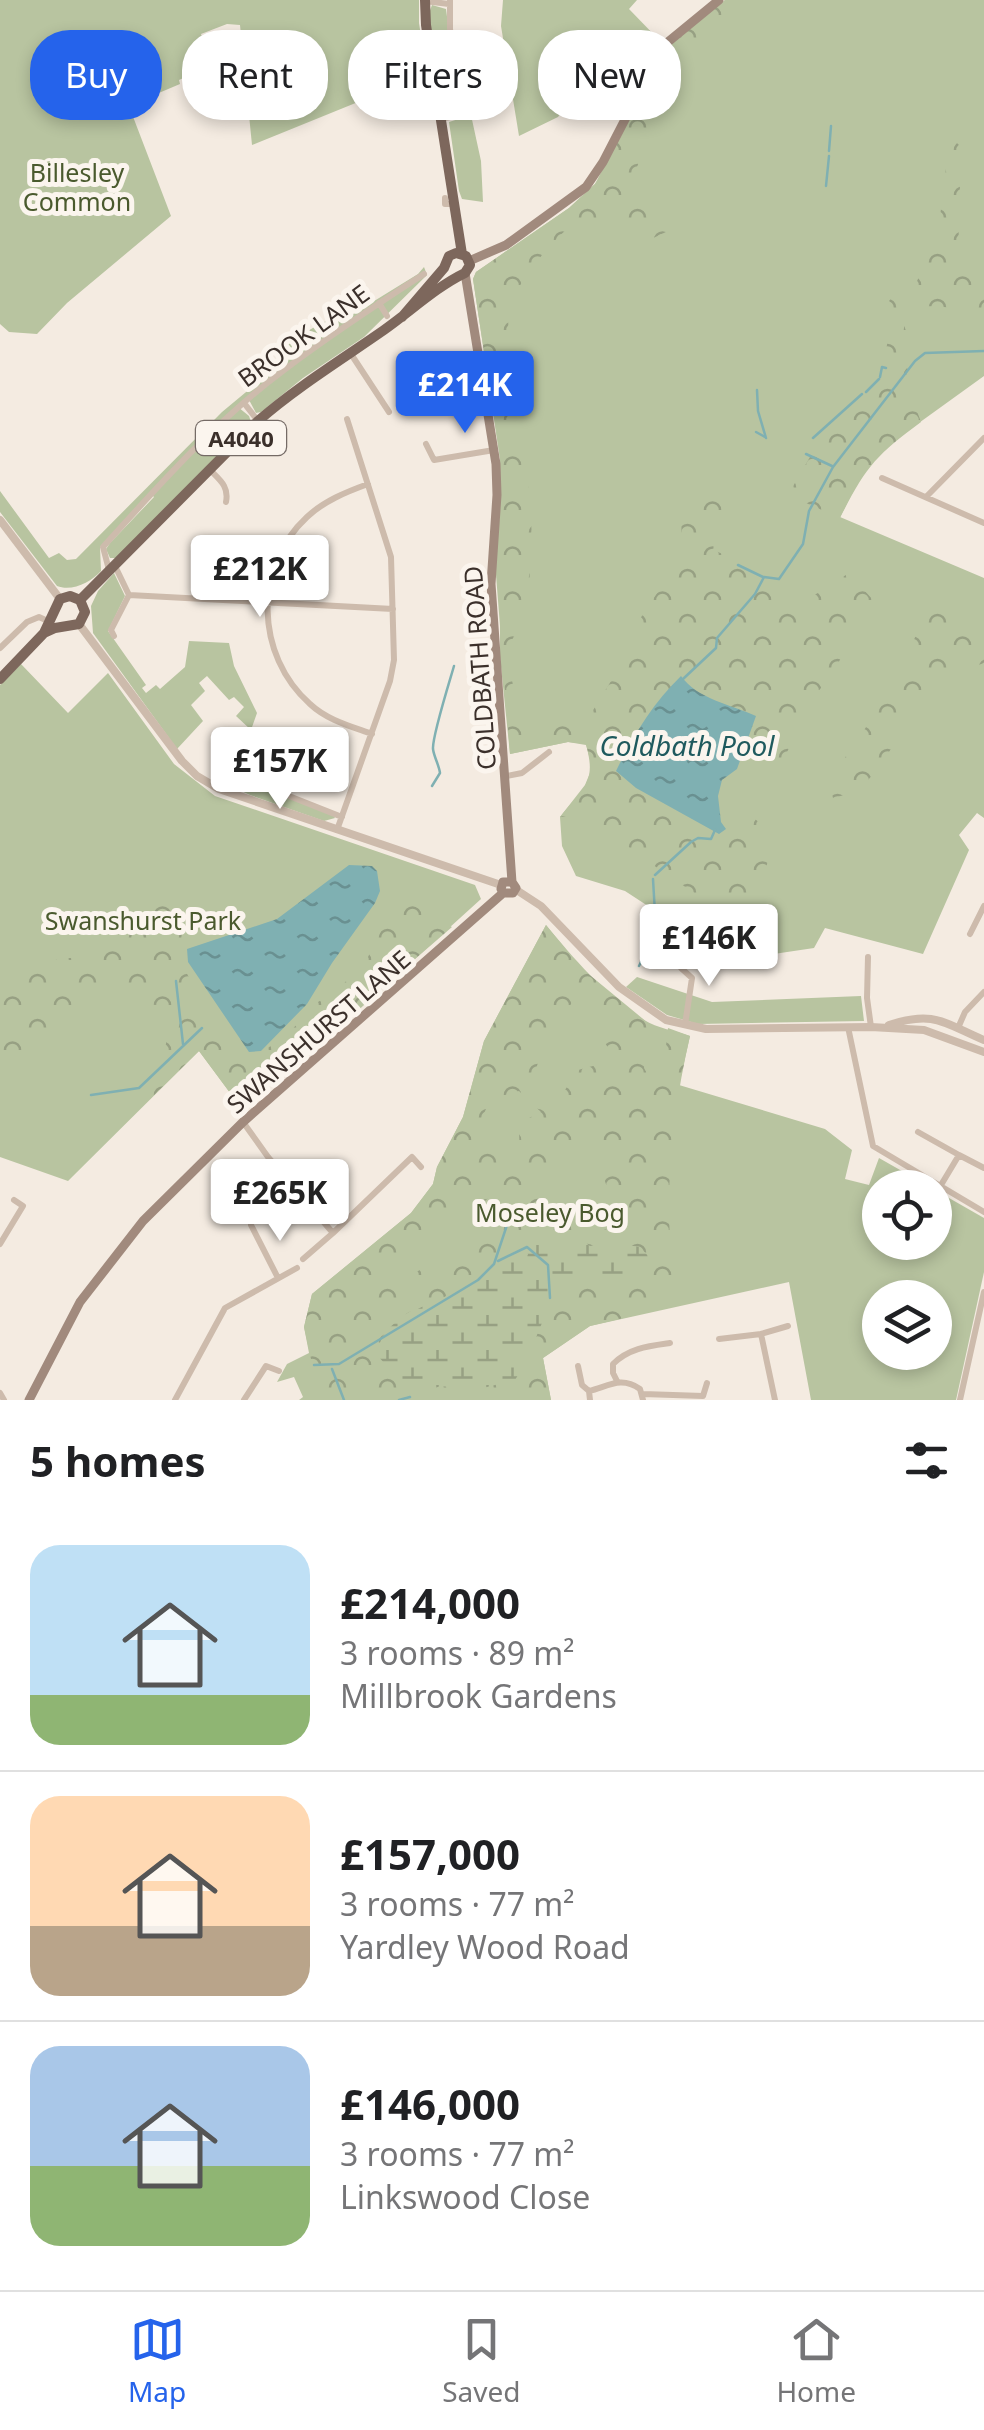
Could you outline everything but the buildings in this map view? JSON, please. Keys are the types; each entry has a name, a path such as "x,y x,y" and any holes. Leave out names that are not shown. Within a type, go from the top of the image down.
{"main road":[{"path":"425,0 429,30"},
{"name":"BROOK LANE","path":"80,600 286,396 402,317 462,266 520,236 586,187 603,162 662,46 719,0"},
{"path":"441,120 450,201 460,225 462,266"},
{"name":"BROOK LANE","path":"402,317 444,268 460,225"},
{"path":"449,256 462,266"},
{"path":"444,268 462,266"},
{"name":"COLDBATH ROAD","path":"462,266 494,450 497,495 491,584 514,886"},
{"path":"0,678 49,624 60,599 70,596 80,600 85,612 79,624 49,624"},
{"path":"49,624 64,626"},
{"path":"502,889 506,880 514,886"},
{"name":"SWANSHURST LANE","path":"28,1400 80,1302 142,1221 243,1122 502,889"}],"street":[{"path":"425,0 449,2 452,30"},
{"name":"BROOK LANE","path":"112,567 103,547 244,404 284,370 424,274"},
{"path":"379,303 387,316"},
{"path":"351,354 389,412"},
{"path":"244,404 258,421"},
{"path":"336,831 394,660 391,558 347,419"},
{"path":"926,497 984,438"},
{"path":"426,444 434,460 494,450"},
{"path":"210,469 228,492 226,502"},
{"path":"882,478 984,523"},
{"path":"368,484 324,504 294,532 276,562 267,603 276,656 298,692 330,718 372,734"},
{"path":"0,520 60,599"},
{"path":"112,567 129,595"},
{"path":"129,595 393,610"},
{"path":"114,636 112,630 129,595"},
{"path":"0,648 27,622 39,617 49,624"},
{"path":"79,624 182,762 197,776 219,789 336,831 455,867 502,889"},
{"path":"506,776 522,772 549,752"},
{"path":"221,772 226,770 342,817"},
{"path":"514,886 541,906 641,1005 666,1020 706,1029 931,1030 984,1052"},
{"path":"970,934 984,906"},
{"path":"868,956 866,998 872,1027"},
{"path":"680,968 692,978 685,1025"},
{"path":"958,1028 984,992"},
{"path":"885,1027 924,1016 984,1040"},
{"path":"848,1027 870,1141 878,1151 913,1170"},
{"path":"970,1046 974,1035"},
{"path":"243,1122 333,1233"},
{"path":"918,1132 984,1168"},
{"path":"950,1170 959,1154"},
{"path":"303,1259 412,1157 421,1167"},
{"path":"952,1192 984,1212"},
{"path":"0,1244 23,1206 14,1200"},
{"path":"251,1226 278,1278"},
{"path":"175,1400 225,1308 296,1268"},
{"path":"960,1400 984,1292"},
{"path":"720,1339 788,1326"},
{"path":"761,1334 775,1400"},
{"path":"618,1381 613,1373 614,1364 623,1355 670,1344"},
{"path":"244,1400 266,1366 279,1371"},
{"path":"578,1366 582,1385 590,1395 618,1381 634,1384 643,1397 703,1396 707,1383"},
{"path":"0,1393 4,1400"}],"green space":[{"name":"Billesley Common","path":"0,0 419,0 420,30 348,30 348,106 328,114 328,30 240,30 240,25 227,24 211,30 182,30 182,79 180,84 162,92 162,30 30,30 30,120 134,120 171,216 67,303 37,334 9,332 0,324"},
{"path":"503,0 637,0 629,9 649,30 538,30 538,120 552,120 519,136 518,30 502,30"},
{"path":"725,0 984,0 984,376 880,451 840,517 984,578 984,818 977,813 959,835 969,850 923,954 825,928 814,948 761,956 700,940 625,891 576,876 562,846 560,817 589,777 586,745 568,742 510,754 500,657 500,458 473,279 476,272 569,208 595,184 640,120 681,120 681,62"},
{"path":"725,0 764,0 716,31 681,74 681,35"},
{"path":"432,5 446,9 449,30 431,30 428,16"},
{"name":"Billesley Common","path":"250,120 314,120 252,145"},
{"path":"472,120 481,161 483,202 462,199 449,122"},
{"path":"628,120 658,120 637,167 638,183 667,207 668,231 649,240 618,214 570,226 547,248 508,302 509,386 527,458 532,538 527,619 513,638 509,669 518,704 530,723 575,723 592,712 616,673 644,612 667,579 681,541 682,513 697,489 716,483 731,489 735,500 716,534 713,550 747,564 802,603 849,573 880,608 844,650 836,669 809,703 780,768 722,780 737,769 756,721 753,713 719,705 685,682 652,708 616,770 636,788 709,830 717,832 721,822 719,809 749,816 763,827 769,850 763,877 749,902 731,918 637,854 593,817 560,817 585,785 592,768 586,744 568,742 510,754 495,562 501,501 500,458 473,279 476,272 569,208 595,184"},
{"path":"950,136 961,147 958,259 984,281 984,315 939,306 898,307 908,337 907,385 921,422 873,464 840,518 788,495 832,419 870,386 884,364 893,306 889,301 898,290 915,285 937,241"},
{"path":"424,267 427,275 364,337 261,412 256,413 248,398 238,407 251,422 116,558 110,558 106,549 154,497 150,493 100,547 101,571 87,582 69,588 57,586 0,512 0,491 49,558 59,553 67,560 76,559 222,412 276,367 289,342 323,322 345,319"},
{"path":"114,573 125,596 108,631 146,685 142,688 146,693 156,685 160,689 185,667 189,641 229,643 234,666 257,713 251,730 236,716 244,707 234,697 229,700 207,676 199,683 205,691 191,705 203,721 177,749 93,633 91,606"},
{"path":"929,604 966,616 984,638 984,663 931,682 883,762 859,791 833,798 829,781 895,685"},
{"name":"Swanshurst Park","path":"21,664 68,713 108,673 174,764 215,796 475,885 481,899 242,1109 199,1051 68,1181 0,1157 0,685"},
{"path":"235,775 335,818 324,821 218,780"},
{"path":"167,895 193,917 183,966 213,1024 248,1064 308,1016 318,1002 339,989 368,957 398,897 452,927 242,1109 199,1051 150,1099 142,1090 165,1050 163,1018 158,1005 127,1004 105,977 0,1077 0,1004 18,983 59,958 89,958"},
{"name":"Moseley Bog","path":"546,925 616,1000 644,1020 690,1036 679,1085 825,1129 852,1150 845,1179 862,1183 862,1260 952,1260 952,1200 984,1218 984,1272 956,1400 811,1400 789,1282 590,1326 543,1358 551,1400 299,1400 303,1397 294,1377 277,1382 287,1364 309,1353 304,1327 312,1294 411,1213 433,1184 437,1167 463,1117 484,1041"},
{"name":"Moseley Bog","path":"546,925 580,967 648,1023 644,1068 654,1086 662,1082 668,1028 690,1036 677,1102 670,1170 670,1238 678,1305 590,1326 543,1358 551,1400 320,1400 304,1327 312,1294 411,1213 433,1184 437,1167 463,1117 484,1041","holes":["575,1000 583,1005 593,1004 601,1034 619,1059 578,1070 563,1093 553,1098 534,1075 550,1026","519,1091 541,1112 519,1129 518,1152 507,1162 488,1143 488,1131 480,1128 485,1111 497,1098","590,1139 607,1187 619,1198 613,1228 589,1233 542,1184 536,1168 571,1157","492,1194 499,1195 477,1235 455,1246 444,1258 410,1275 385,1271 383,1264 453,1211 475,1211","539,1239 639,1247 648,1256 638,1280 565,1280 541,1321 529,1358 479,1389 441,1386 412,1395 378,1356 386,1333 411,1311 473,1284 496,1259 529,1255"]},
{"path":"637,977 712,1002 861,996 864,1021 698,1024 667,1015 626,987"},
{"name":"Moseley Bog","path":"879,1158 900,1170 875,1170"},
{"path":"539,1239 640,1247 648,1256 649,1270 638,1280 564,1280 515,1380 479,1389 441,1386 412,1395 378,1356 382,1338 393,1324 469,1285 485,1274 496,1259 528,1255 523,1244"}],"water":[{"name":"Coldbath Pool","path":"681,676 705,696 756,716 737,769 722,780 718,796 721,822 726,829 719,834 636,788 616,771 644,720"},
{"path":"349,865 372,866 377,871 380,891 375,903 307,1004 261,1051 249,1052 188,962 187,949 277,919"}],"waterway":[{"path":"829,151 831,126"},
{"path":"826,186 829,156"},
{"path":"683,679 716,648 717,638 755,594 764,577 779,579 803,544 809,511 833,467 915,361 925,353 984,351"},
{"path":"880,377 882,367 886,368"},
{"path":"866,392 879,379"},
{"path":"757,390 766,438"},
{"path":"813,438 862,394"},
{"path":"756,432 765,437"},
{"path":"806,454 832,466"},
{"path":"738,565 763,577"},
{"path":"432,786 440,773 433,743 454,666"},
{"path":"655,875 691,842 711,839 715,830"},
{"path":"639,966 656,931 653,879"},
{"path":"176,981 183,1044"},
{"path":"91,1095 139,1088 202,1028"},
{"path":"314,1365 339,1364 478,1280 494,1264 509,1219"},
{"path":"498,1261 527,1247 548,1265 550,1298"},
{"path":"332,1369 344,1400"},
{"path":"399,1400 410,1397"}]}
